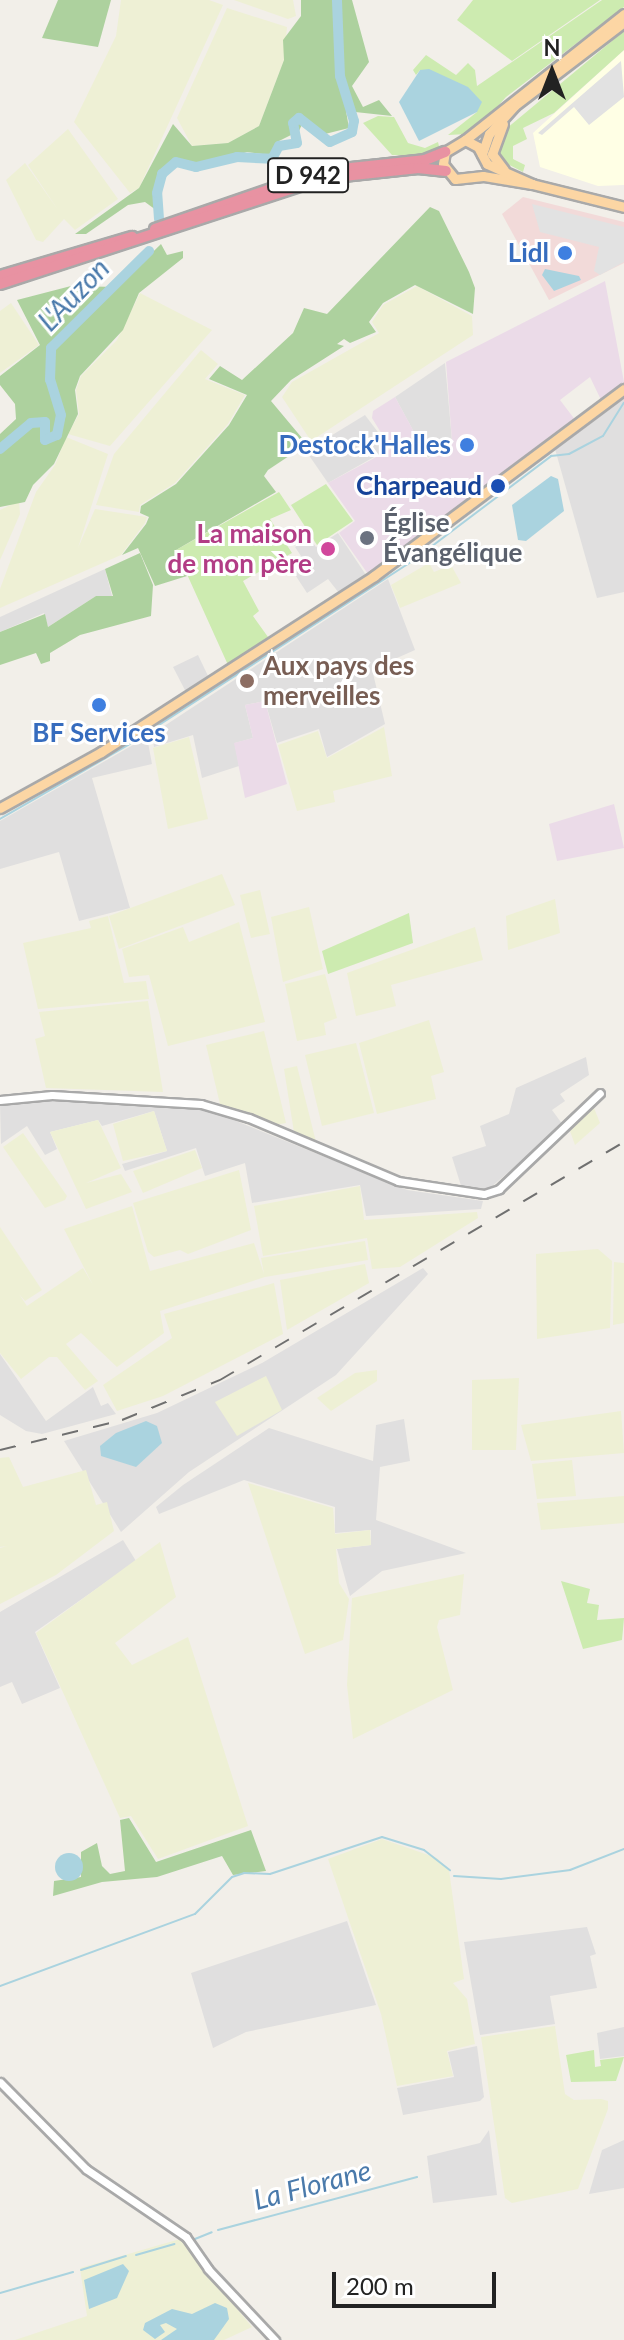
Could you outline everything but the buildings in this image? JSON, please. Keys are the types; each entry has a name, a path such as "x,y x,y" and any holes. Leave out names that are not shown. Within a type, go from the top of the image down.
{"highway":[{"name":"D 942","path":"0,284 142,237 323,171 425,160 445,152"},
{"name":"D 942","path":"178,224 325,178 418,168 446,171"},
{"name":"D 942","path":"0,276 142,237"}],"main road":[{"path":"624,14 465,140 445,152 446,171 462,180 473,177 532,184 624,207"},
{"path":"473,177 482,157 484,142 511,109 624,22"},
{"path":"506,173 493,159 492,147 511,109"},
{"path":"465,140 482,157 506,173 532,184"},
{"path":"0,808 101,752 374,576 624,389"}],"street":[{"path":"0,1100 52,1095 201,1104 249,1118 398,1181 484,1194 499,1189 600,1093"},
{"path":"0,2082 32,2120 86,2169 186,2237 208,2269 275,2340"}],"shaded area":[{"path":"121,0 209,0 223,5 139,188 130,193 74,122 116,36"},
{"path":"234,0 293,0 296,16 288,19"},
{"path":"227,8 287,27 284,60 259,126 228,143 192,146 177,118"},
{"path":"624,50 624,185 598,186 540,167 533,133"},
{"path":"621,61 624,97 589,125 574,107 542,135 538,133"},
{"path":"68,129 118,199 75,230 64,219 43,242 36,240 6,180 25,163 58,210 28,165"},
{"path":"523,197 624,222 624,263 549,300 502,214"},
{"path":"532,204 624,227 624,262 600,275 594,271 599,247 540,232"},
{"path":"605,281 624,382 602,402 590,377 560,400 576,421 368,574 339,533 355,521 328,483 391,449 372,418 373,411 395,397 413,430 411,437 428,459 452,441 446,362"},
{"path":"417,286 472,316 473,335 311,441 282,397 292,382 379,333 372,322 383,305"},
{"path":"140,293 212,330 110,446 68,434 79,414 76,390 81,376 117,340"},
{"path":"11,303 39,345 0,373 0,311"},
{"path":"201,350 218,364 205,379 245,395 228,424 175,483 140,505 139,512 96,505 114,454"},
{"path":"445,363 452,441 428,458 395,397"},
{"path":"624,395 624,592 597,598 555,449"},
{"path":"365,415 390,448 328,483 306,451"},
{"path":"66,437 108,454 78,548 95,509 147,517 145,523 121,555 0,608 0,589 36,492 55,465"},
{"path":"19,501 20,514 0,560 0,510"},
{"path":"338,533 366,575 339,593 328,579 307,593 290,567 301,556 295,547 309,538 316,547"},
{"path":"429,563 434,572 451,565 461,583 400,608 391,585"},
{"path":"105,569 112,596 96,596 48,627 44,613 0,632 0,617"},
{"path":"388,579 415,650 372,669 385,724 327,757 319,729 277,743 265,701 245,705 253,738 235,743 239,766 202,778 193,735 154,747 152,734"},
{"path":"198,655 209,678 186,692 173,667"},
{"path":"265,701 287,784 245,798 234,743 253,738 245,705"},
{"path":"384,727 392,776 333,791 335,802 297,811 278,745 318,731 327,758"},
{"path":"147,737 152,764 92,778 130,908 79,921 59,852 0,869 0,821"},
{"path":"189,737 208,819 168,829 153,748"},
{"path":"614,804 624,848 557,861 549,824"},
{"path":"222,874 235,905 119,949 109,916"},
{"path":"260,890 270,934 251,938 240,895"},
{"path":"555,899 560,933 508,950 506,916"},
{"path":"309,907 323,969 283,982 271,917"},
{"path":"108,916 124,983 146,981 149,999 38,1009 23,943 91,928 89,921"},
{"path":"239,922 265,1022 168,1046 149,975 129,977 122,949 183,927 189,942"},
{"path":"475,927 483,960 391,985 396,1006 356,1016 347,973"},
{"path":"325,974 337,1018 324,1023 326,1035 297,1041 285,984"},
{"path":"148,1001 163,1092 46,1088 35,1039 45,1036 39,1012"},
{"path":"429,1020 444,1072 431,1076 436,1099 377,1114 359,1043"},
{"path":"264,1031 286,1123 275,1125 220,1104 206,1045"},
{"path":"356,1043 374,1113 322,1126 305,1055"},
{"path":"586,1057 589,1075 560,1094 565,1101 552,1110 563,1125 490,1188 462,1189 452,1157 486,1146 480,1126 509,1114 516,1088"},
{"path":"297,1066 316,1142 294,1132 284,1069"},
{"path":"55,1098 177,1104 214,1112 407,1190 483,1201 481,1209 366,1216 360,1185 252,1203 245,1163 205,1176 196,1148 125,1171 122,1164 167,1151 154,1111 102,1126 98,1120 50,1132 57,1149 45,1155 27,1126 1,1144 0,1104"},
{"path":"594,1108 600,1123 575,1145 570,1131"},
{"path":"154,1111 167,1151 123,1161 113,1124"},
{"path":"98,1120 121,1168 86,1183 121,1174 132,1192 86,1209 50,1132"},
{"path":"23,1133 67,1196 65,1200 45,1208 3,1147"},
{"path":"195,1150 202,1168 143,1193 133,1171"},
{"path":"239,1170 251,1230 188,1254 180,1250 154,1257 148,1252 133,1203"},
{"path":"360,1186 364,1220 477,1212 478,1218 400,1267 372,1269 367,1238 263,1256 254,1206"},
{"path":"132,1206 150,1271 254,1243 264,1274 261,1258 365,1241 368,1260 265,1277 160,1311 164,1333 117,1367 81,1333 66,1344 98,1381 85,1390 57,1357 49,1357 21,1379 0,1353 0,1227 42,1290 25,1301 19,1294 27,1306 83,1268 93,1285 64,1229"},
{"path":"598,1249 612,1261 610,1328 537,1339 536,1254"},
{"path":"614,1262 624,1263 624,1323 613,1325"},
{"path":"365,1264 369,1283 287,1330 280,1280"},
{"path":"423,1268 428,1274 336,1375 189,1472 121,1532 64,1441 157,1413 262,1363"},
{"path":"274,1283 283,1334 163,1396 117,1411 103,1385 172,1338 164,1314"},
{"path":"0,1354 46,1421 93,1387 101,1406 108,1403 116,1414 42,1434 26,1431 0,1415"},
{"path":"377,1370 377,1381 331,1411 317,1398 355,1373"},
{"path":"266,1376 282,1410 237,1436 215,1402"},
{"path":"519,1378 516,1450 472,1450 472,1380"},
{"path":"621,1411 624,1453 531,1461 521,1425"},
{"path":"404,1419 410,1461 380,1467 376,1520 466,1553 382,1571 350,1596 337,1549 371,1545 371,1530 335,1533 335,1507 244,1480 159,1514 156,1507 183,1485 269,1428 373,1461 376,1425"},
{"path":"9,1457 23,1487 86,1470 96,1505 107,1502 114,1531 56,1575 0,1604 0,1548 7,1546 0,1547 0,1458"},
{"path":"572,1460 576,1496 537,1499 532,1464"},
{"path":"248,1483 333,1508 335,1534 370,1530 371,1545 336,1549 339,1583 349,1599 343,1640 305,1654"},
{"path":"624,1496 624,1523 541,1530 537,1503"},
{"path":"123,1540 136,1561 35,1632 60,1688 22,1704 12,1682 0,1687 0,1612"},
{"path":"160,1542 176,1597 115,1643 132,1665 188,1637 248,1826 158,1859 131,1816 120,1818 36,1633"},
{"path":"464,1574 460,1615 439,1620 437,1627 453,1690 353,1739 347,1685 352,1598"},
{"path":"382,1839 437,1858 449,1870 464,1979 453,1983 467,1999 475,2044 447,2051 453,2076 397,2086 381,2014 328,1859"},
{"path":"347,1921 376,2005 246,2032 213,2048 191,1973"},
{"path":"587,1927 596,1954 590,1956 597,1988 550,1996 555,2024 480,2035 464,1942"},
{"path":"555,2026 565,2094 574,2100 608,2101 608,2109 578,2189 512,2203 505,2198 481,2037"},
{"path":"624,2027 624,2056 600,2059 597,2033"},
{"path":"477,2046 484,2097 480,2101 403,2115 397,2088 454,2077 448,2052"},
{"path":"489,2130 497,2195 433,2203 427,2156 480,2143"},
{"path":"624,2140 624,2188 589,2194 602,2150"},
{"path":"180,2239 252,2327 224,2340 15,2340 87,2316 80,2268"}],"green space":[{"path":"58,0 111,0 98,47 42,38"},
{"path":"301,0 352,0 369,62 352,86 363,107 379,100 392,116 346,111 349,128 325,134 304,120 299,131 277,142 271,155 247,152 211,164 175,161 155,183 156,210 145,202 128,205 86,234 75,234 139,188 173,124 192,146 228,143 259,126 284,60 283,40 301,16"},
{"path":"473,0 600,0 512,61 457,20"},
{"path":"602,0 624,0 624,7 506,97 481,125 467,134 448,135 477,112 420,70 416,75 413,70 426,55 456,75 468,63 475,70 477,86"},
{"path":"624,31 624,50 554,113 523,128 527,139 513,146 513,159 525,165 523,172 500,160 497,148 507,128"},
{"path":"378,116 394,117 408,143 425,148 438,142 440,150 428,156 392,155 363,123"},
{"path":"430,207 439,211 469,272 475,288 473,314 415,285 383,303 369,322 376,332 350,343 344,339 337,344 344,346 291,380 271,401 307,444 268,470 264,476 276,492 176,550 187,576 155,586 138,548 122,555 149,517 140,513 141,506 176,484 229,425 247,395 209,379 220,366 242,380 293,333 304,308 327,314"},
{"path":"161,244 167,255 183,251 183,258 139,293 123,330 80,376 75,390 78,414 54,464 33,485 25,502 0,507 0,434 16,419 15,404 0,385 0,376 40,345 17,300 71,286 117,287"},
{"path":"326,484 353,521 317,545 291,505"},
{"path":"279,492 291,510 270,519 292,553 243,581 259,611 253,616 268,637 228,665 176,550"},
{"path":"140,553 153,585 151,616 80,635 50,653 50,661 41,664 36,653 0,665 0,632 45,614 48,627 96,596 113,596 105,569"},
{"path":"409,913 413,943 328,974 322,951"},
{"path":"561,1581 590,1589 587,1603 599,1605 597,1620 624,1618 622,1640 583,1649"},
{"path":"129,1818 156,1862 251,1830 266,1871 233,1875 222,1856 157,1877 102,1882 53,1896 54,1881 81,1877 81,1852 97,1843 102,1866 110,1874 125,1871 120,1820"},
{"path":"594,2050 595,2067 601,2066 600,2060 624,2057 616,2081 571,2082 566,2055"}],"water":[{"path":"429,69 468,87 482,102 477,112 419,141 399,102 420,70"},
{"path":"545,269 579,276 581,280 554,291 542,275"},
{"path":"551,476 558,479 564,511 526,541 518,540 512,505"},
{"path":"146,1421 157,1426 162,1443 136,1467 101,1456 100,1446 116,1433"},
{"path":"69,1853 79,1857 83,1867 79,1877 69,1881 59,1877 55,1867 59,1857"},
{"path":"123,2264 129,2271 117,2298 89,2309 84,2280"},
{"path":"215,2303 227,2308 229,2319 214,2340 161,2340 177,2329 166,2323 160,2325 165,2332 155,2339 143,2330 145,2323 172,2309 192,2314"}],"waterway":[{"name":"L'Auzon","path":"159,219 157,193 162,174 176,162 196,167 237,157 272,159 279,146 297,143 293,123 299,118 330,142 352,132 354,121 340,76 337,0"},
{"name":"L'Auzon","path":"0,449 31,423 45,422 45,440 57,435 61,415 50,380 51,348 149,251"},
{"path":"0,819 128,745 415,559 551,456 569,454 603,436 624,403"},
{"path":"93,752 182,694"},
{"path":"0,1986 195,1914 232,1877 244,1873 270,1874 382,1837 424,1850 450,1870"},
{"path":"454,1876 501,1879 570,1870 624,1849"},
{"name":"La Florane","path":"218,2230 417,2177"},
{"path":"137,2200 184,2232"},
{"name":"La Florane","path":"195,2239 212,2232"},
{"path":"136,2255 174,2244"},
{"path":"81,2270 126,2256"},
{"name":"La Florane","path":"0,2293 73,2272"}],"railway":[{"path":"0,1450 122,1420 220,1380 624,1142"}],"place":[{"name":"Lidl","path":"565,253"},
{"name":"Destock'Halles","path":"467,445"},
{"name":"Charpeaud","path":"498,486"},
{"name":"Église Évangélique","path":"367,538"},
{"name":"La maison de mon père","path":"328,549"},
{"name":"Aux pays des merveilles","path":"247,681"},
{"name":"BF Services","path":"99,705"}]}
